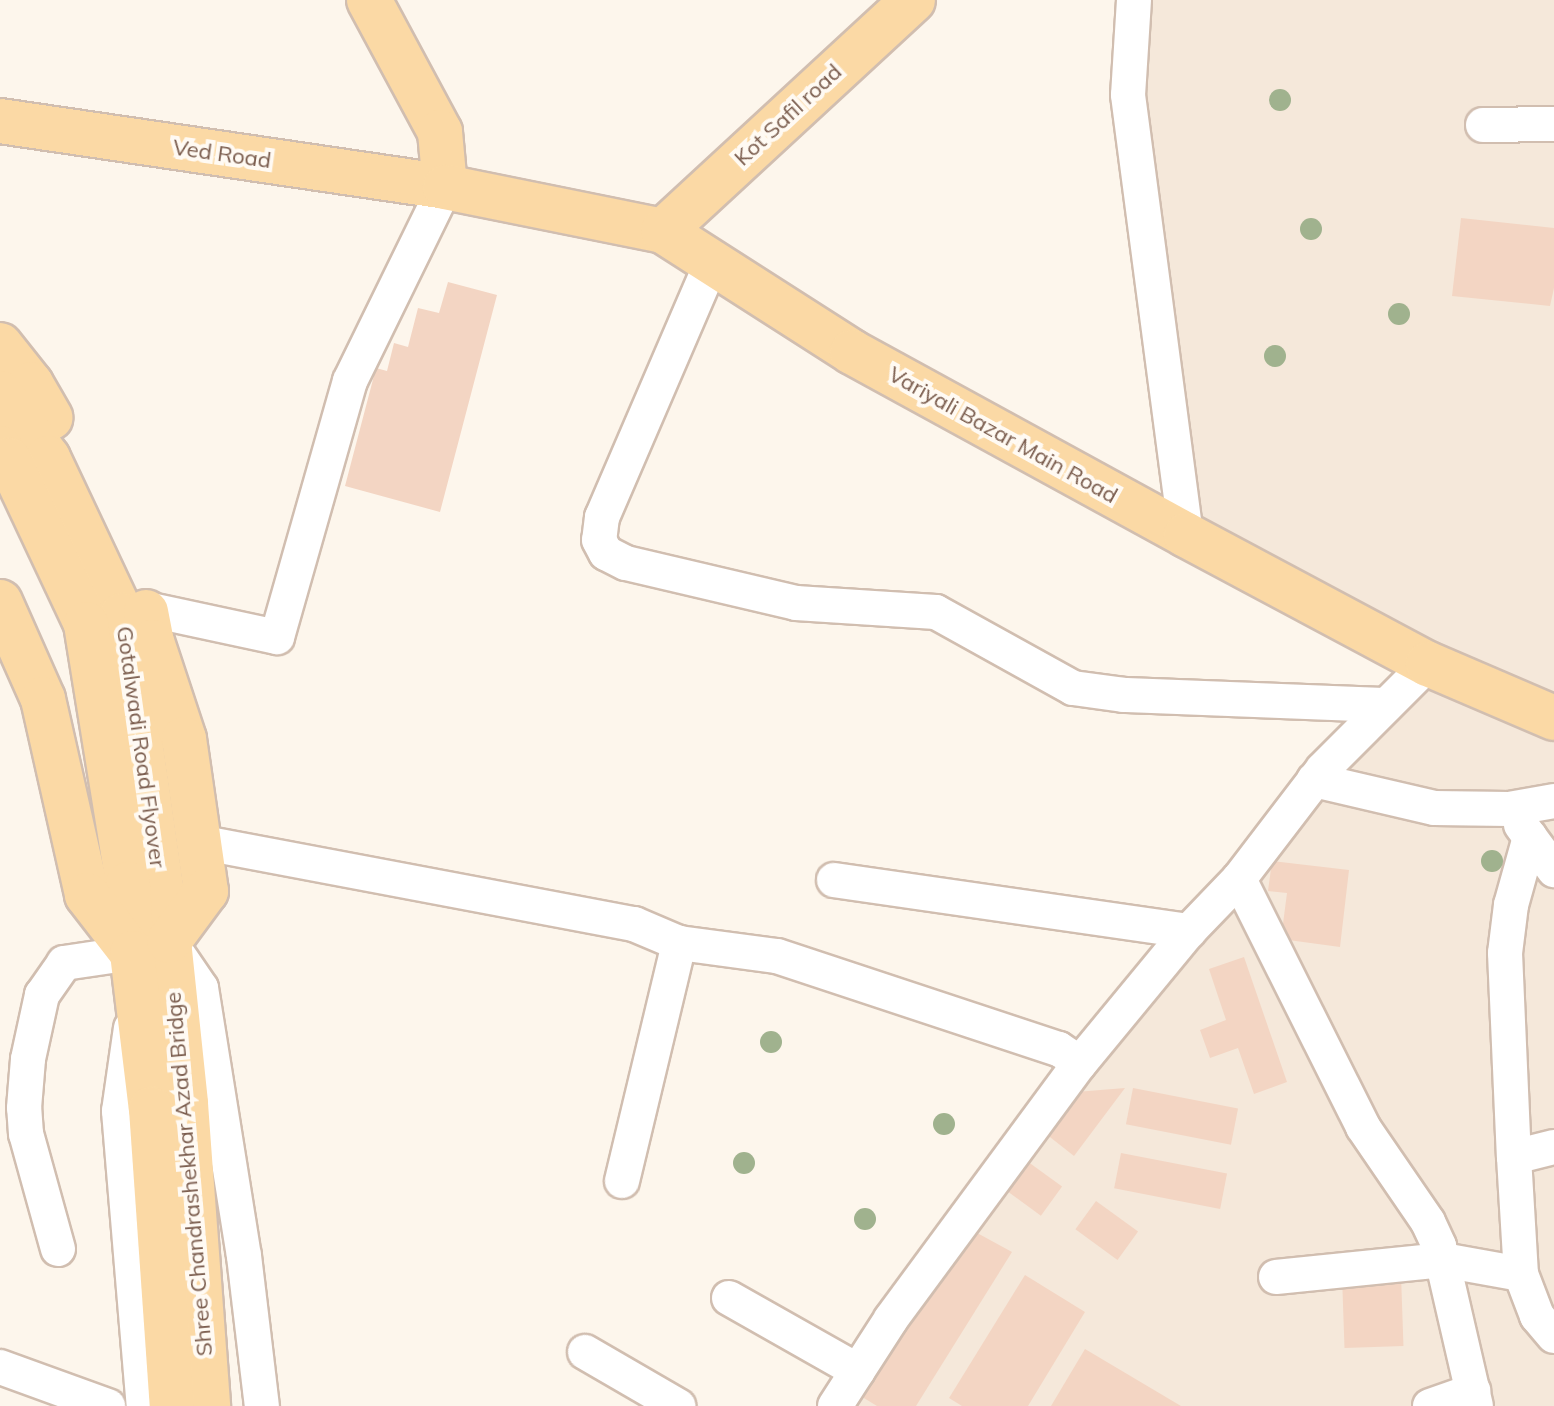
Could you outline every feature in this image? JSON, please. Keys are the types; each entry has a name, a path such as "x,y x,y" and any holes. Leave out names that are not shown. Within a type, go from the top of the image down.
{"main road":[{"path":"369,0 440,132 445,187"},
{"name":"Kot Safil road","path":"663,231 913,0"},
{"name":"Ved Road","path":"0,121 445,187"},
{"name":"Variyali Bazar Main Road","path":"445,187 663,231 852,352 1186,535 1428,664 1554,718"},
{"path":"0,345 31,384 111,522 146,609 152,642 184,739 206,891 146,960 87,895 43,699 2,615"},
{"name":"Gotalwadi Road Flyover","path":"0,393 48,458 122,615 144,884 146,960"},
{"name":"Gotalwadi Road Flyover","path":"0,448 9,460 86,624 144,884"},
{"name":"Shree Chandrashekhar Azad Bridge","path":"146,960 208,1406"},
{"name":"Shree Chandrashekhar Azad Bridge","path":"168,1106 172,1406"}],"street":[{"path":"1134,0 1128,95 1186,535"},
{"path":"1483,125 1554,124"},
{"path":"146,609 277,637 350,381 445,187"},
{"path":"712,262 602,517 599,540 606,553 626,563 796,603 936,612 1073,688 1124,695 1386,705"},
{"path":"836,1406 891,1319 1080,1063 1189,931 1239,879 1314,780 1428,664"},
{"path":"1314,780 1434,808 1509,809 1554,801"},
{"path":"1509,809 1554,870"},
{"path":"1530,837 1511,905 1505,953 1514,1157 1521,1274 1537,1316 1554,1336"},
{"path":"199,842 634,924 679,943 777,956 806,963 1059,1049 1080,1063"},
{"path":"1239,879 1363,1127 1428,1222 1443,1260 1475,1399 1430,1406"},
{"path":"834,880 1189,931"},
{"path":"622,1181 679,943"},
{"path":"144,1406 119,1111 146,960"},
{"path":"58,1249 26,1134 12,1099 28,1059 42,995 64,963 146,960 201,988 244,1256 262,1406"},
{"path":"1514,1157 1554,1147"},
{"path":"1276,1277 1443,1260 1521,1274"},
{"path":"729,1298 858,1371"},
{"path":"585,1352 678,1406"},
{"path":"0,1367 108,1406"}],"shaded area":[{"path":"1139,0 1554,0 1554,707 1191,531 1159,313"},
{"path":"1427,677 1554,738 1554,1406 841,1406 1084,1066"}],"building":[{"path":"1461,218 1554,228 1554,288 1550,306 1452,296"},
{"path":"448,282 497,295 440,512 345,486 376,368 387,371 394,343 408,347 418,308 439,313"},
{"path":"1272,861 1349,870 1340,947 1281,939 1287,893 1268,891"},
{"path":"1244,957 1287,1082 1254,1094 1238,1048 1210,1058 1200,1030 1226,1020 1209,969"},
{"path":"1125,1088 1074,1156 1041,1130 1076,1092"},
{"path":"1133,1088 1238,1108 1231,1145 1126,1124"},
{"path":"1121,1153 1227,1174 1220,1209 1114,1188"},
{"path":"1020,1156 1062,1187 1041,1216 999,1185"},
{"path":"1096,1201 1138,1232 1117,1260 1075,1229"},
{"path":"968,1228 1012,1252 916,1406 877,1406 854,1392"},
{"path":"1025,1275 1085,1312 1028,1406 962,1406 949,1398"},
{"path":"1401,1275 1403,1346 1345,1348 1342,1277"},
{"path":"1085,1349 1181,1406 1051,1406"}]}
